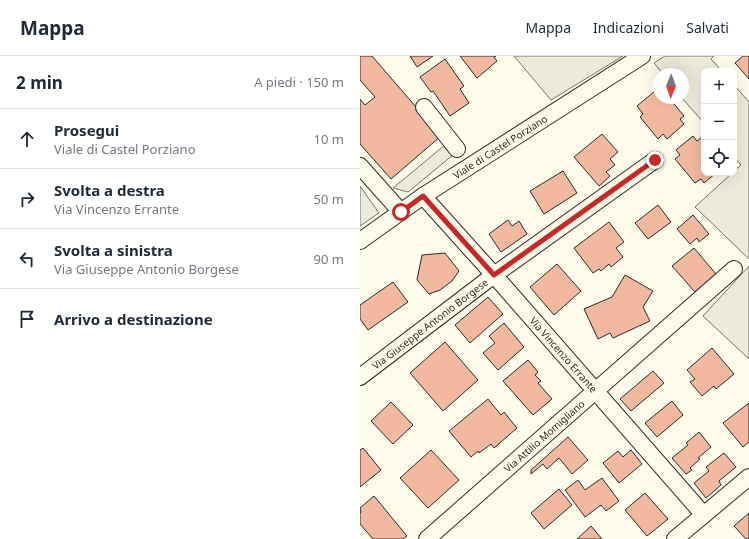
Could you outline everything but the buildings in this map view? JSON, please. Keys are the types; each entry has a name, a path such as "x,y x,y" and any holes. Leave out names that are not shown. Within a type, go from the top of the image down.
{"street":[{"name":"Viale di Castel Porziano","path":"360,241 423,196 642,56"},
{"path":"424,107 458,149"},
{"name":"Via Giuseppe Antonio Borgese","path":"360,376 494,275 655,160"},
{"path":"360,166 401,212"},
{"name":"Via Vincenzo Errante","path":"423,196 703,514"},
{"name":"Via Attilio Momigliano","path":"427,539 734,269"},
{"path":"675,539 749,477"}],"shaded area":[{"path":"514,56 623,56 551,100"},
{"path":"665,56 714,56 711,59 719,68 701,68 701,120 687,104 689,104 689,68 658,68 654,63"},
{"path":"737,88 749,102 749,259 695,207 729,176 737,176 737,168 741,165 737,160"},
{"path":"451,140 459,150 408,192 393,188"},
{"path":"360,186 379,213 360,226"},
{"path":"749,266 749,359 703,316"}],"route":[{"path":"401,212 423,196 494,275 655,160"}]}
